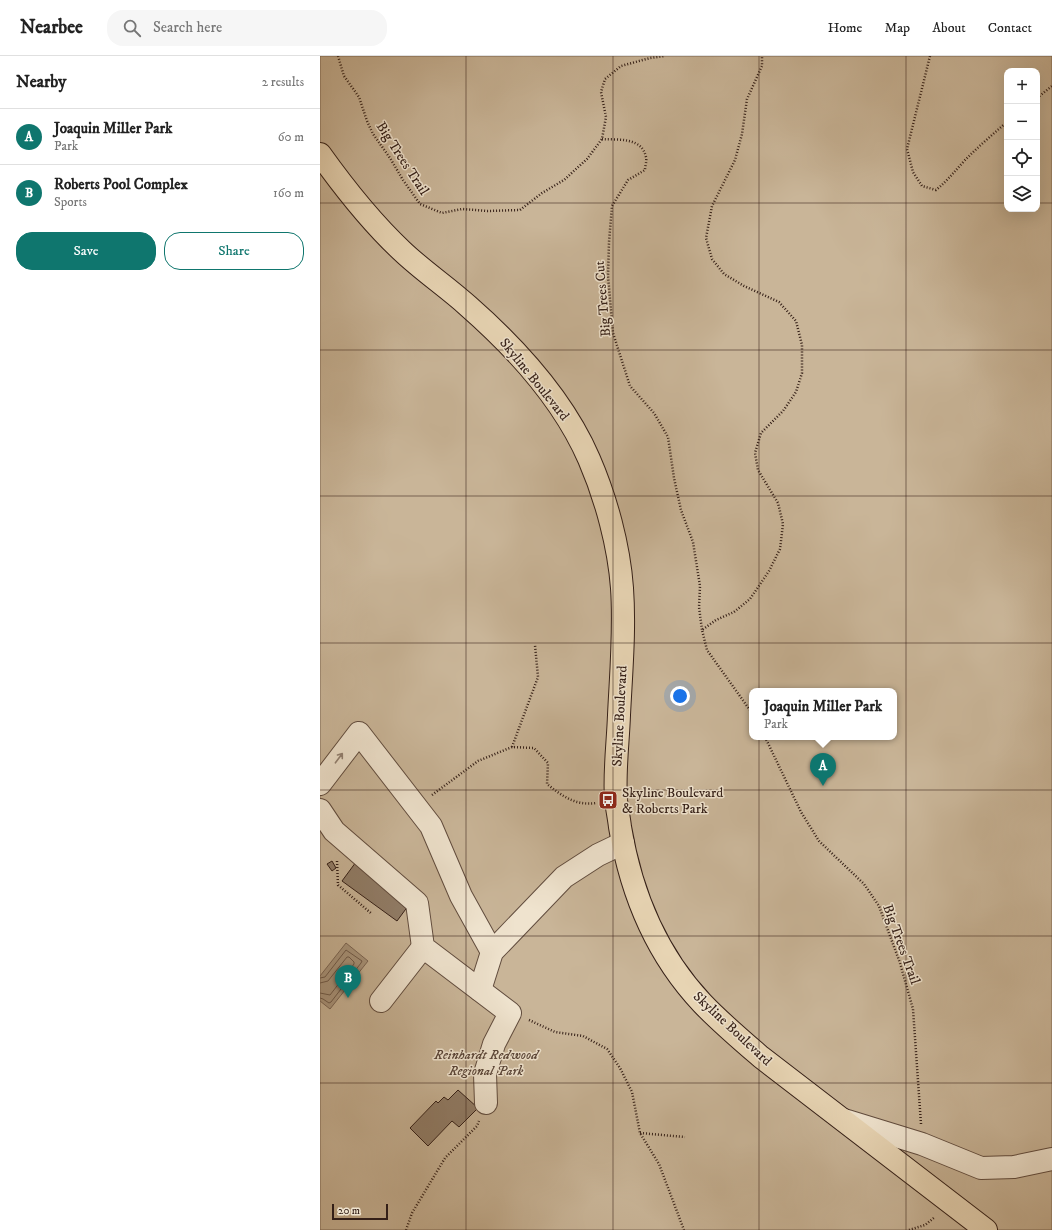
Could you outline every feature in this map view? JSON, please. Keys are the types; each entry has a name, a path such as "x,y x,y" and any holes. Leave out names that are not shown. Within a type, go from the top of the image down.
{"main road":[{"name":"Skyline Boulevard","path":"320,154 344,188 379,228 403,252 468,306 502,338 530,368 554,398 574,428 590,460 602,492 612,528 622,586 622,664 616,800 630,874 650,929 666,957 701,1002 735,1034 761,1056 986,1230"}],"lane":[{"path":"320,784 359,733 431,826 461,896 492,952"},
{"path":"320,810 334,831 417,903 423,947 510,1012 494,1044 485,1074 486,1103"},
{"path":"480,990 492,952 564,877 598,856 623,843"},
{"path":"381,1001 423,947"},
{"path":"842,1119 922,1144 981,1168 1014,1167 1052,1160"}],"path":[{"name":"Big Trees Trail","path":"338,56 344,76 359,97 373,134 403,180 420,204 442,213 462,209 488,211 520,210 542,193 564,180 587,159 602,139 606,117 601,92 605,79 621,66 650,58 665,56"},
{"path":"749,710 707,650 702,630 716,620 734,612 750,598 769,571 780,549 783,524 778,503 758,470 755,453 761,433 783,411 796,392 802,373 802,345 796,321 779,302 744,286 724,274 712,259 706,238 712,206 735,160 742,134 747,99 762,66 762,56"},
{"path":"930,56 907,149 913,172 922,186 936,190 949,179 965,160 1004,125"},
{"path":"1040,96 1052,86"},
{"name":"Big Trees Cut","path":"602,139 627,140 640,145 647,158 645,170 628,180 612,206 608,276 613,333 630,386 654,413 668,437 681,510 693,542 700,586 699,607 702,630"},
{"path":"512,747 538,677 535,645"},
{"name":"Big Trees Trail","path":"766,740 801,812 819,841 864,884 879,906 900,963 914,1009 922,1144"},
{"path":"416,808 478,761 512,747 534,748 548,764 547,784 564,797 587,804 616,800"},
{"path":"337,861 338,885 372,914"},
{"path":"510,1012 554,1032 583,1036 606,1049 620,1068 632,1092 640,1133 659,1164 684,1230"},
{"path":"406,1230 412,1213 445,1158 477,1126 486,1103"},
{"path":"640,1133 685,1137"}],"green space":[{"name":"Reinhardt Redwood Regional Park","path":"320,56 1052,56 1052,1230 320,1230"}],"water":[{"path":"346,943 368,961 330,1009 320,1001 320,976"}],"building":[{"path":"332,861 336,868 332,871 327,864"},
{"path":"356,862 411,902 397,921 342,881"},
{"path":"458,1090 478,1108 459,1127 452,1121 428,1146 410,1128 436,1101 438,1103 444,1097 448,1100"}],"place":[{"name":"Joaquin Miller Park","path":"823,786"},
{"name":"Skyline Boulevard & Roberts Park","path":"608,800"},
{"name":"Roberts Pool Complex","path":"348,998"}]}
